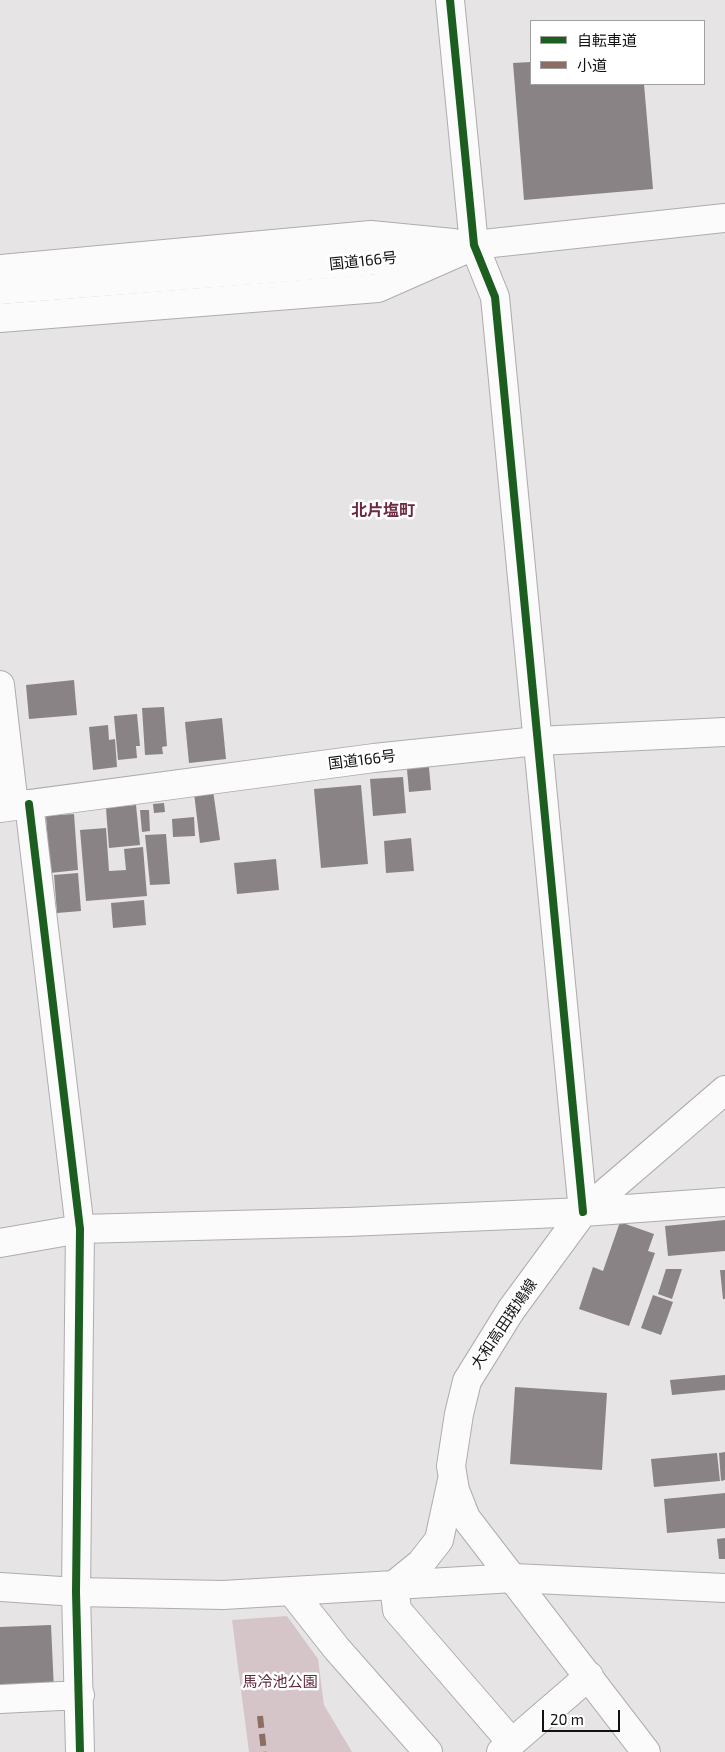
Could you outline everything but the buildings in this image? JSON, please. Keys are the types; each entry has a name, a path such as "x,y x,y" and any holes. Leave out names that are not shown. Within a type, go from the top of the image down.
{"main road":[{"path":"450,0 474,246 495,297 583,1212"},
{"name":"国道166号","path":"0,290 369,261 474,246 725,218"},
{"path":"0,269 371,235 474,246"},
{"path":"0,318 378,288 474,246"},
{"path":"0,685 14,806 80,1229 76,1592 80,1752"},
{"name":"国道166号","path":"14,806 374,758 537,741 725,732"},
{"name":"大和高田斑鳩線","path":"646,1752 466,1518 452,1478 459,1414 467,1381 511,1310 583,1212 725,1090"},
{"path":"0,1243 80,1229 348,1222 583,1212 725,1202"},
{"path":"394,1585 421,1563 439,1540 452,1478"},
{"path":"0,1587 76,1592 223,1595 514,1578 725,1588"},
{"path":"394,1585 397,1610 507,1748 589,1676"},
{"path":"292,1592 336,1649 428,1752"},
{"path":"0,1699 80,1696"}],"green space":[{"name":"馬冷池公園","path":"287,1616 318,1659 324,1705 352,1752 249,1752 232,1620"}],"marked path":[{"path":"260,1716 264,1752"}],"cycle path":[{"path":"450,0 474,245 495,297 583,1212"},
{"path":"29,804 80,1229 76,1592 80,1752"}],"district":[{"name":"北片塩町","path":"383,511"}]}
